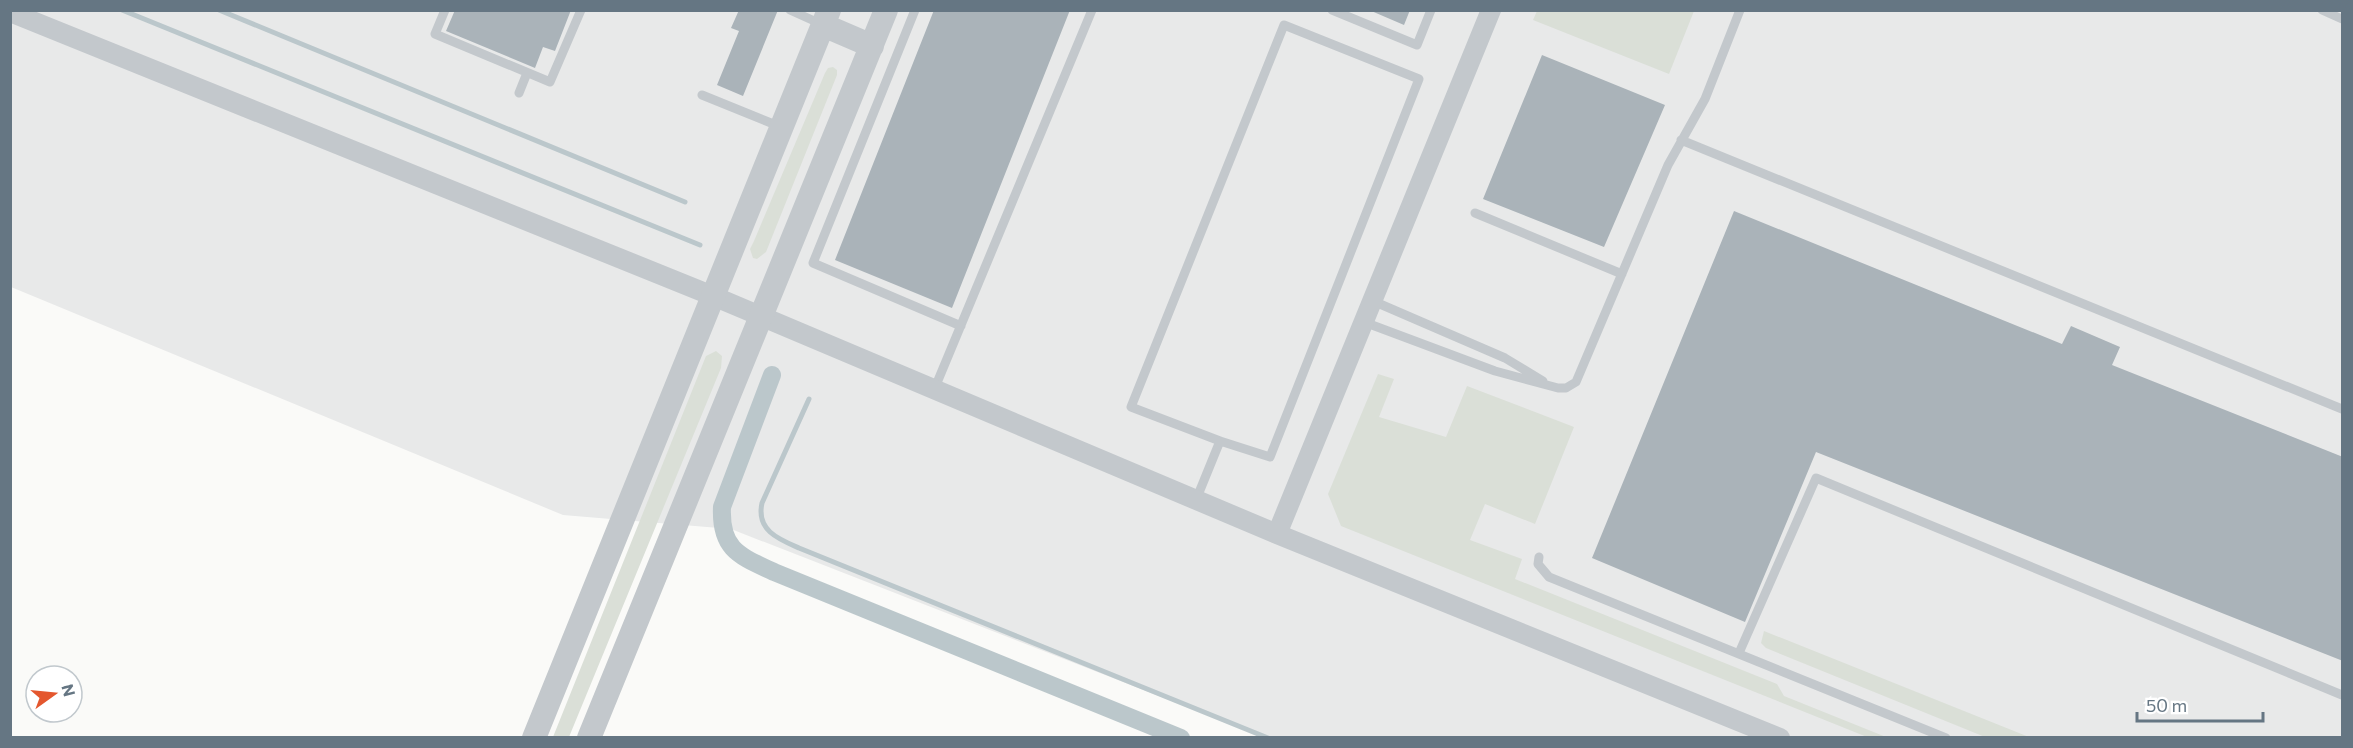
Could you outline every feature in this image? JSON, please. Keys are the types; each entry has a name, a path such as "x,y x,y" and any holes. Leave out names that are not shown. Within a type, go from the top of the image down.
{"street":[{"path":"589,738 886,10"},
{"path":"1277,534 1491,10"},
{"path":"10,12 713,297 1277,534 1780,738"},
{"path":"534,738 826,18 872,46"}],"lane":[{"path":"445,10 435,34 550,82 581,10"},
{"path":"790,10 826,18"},
{"path":"915,10 813,263 961,326"},
{"path":"934,390 1092,10"},
{"path":"1332,10 1417,45 1431,10"},
{"path":"1364,322 1495,371 1566,388 1576,382 1681,140 1705,99 1740,10"},
{"path":"2322,10 2343,19"},
{"path":"1284,25 1419,79 1270,457 1220,441 1131,407 1284,25"},
{"path":"519,93 527,73"},
{"path":"702,95 782,128"},
{"path":"1681,140 2343,409"},
{"path":"1475,213 1622,274"},
{"path":"1373,301 1504,358 1553,386"},
{"path":"1196,500 1220,441"},
{"path":"1739,653 1816,478 2343,695"},
{"path":"1539,557 1539,564 1549,577 1946,738"}],"shaded area":[{"path":"1537,10 1694,11 1669,74 1533,20"},
{"path":"10,11 2342,11 2342,737 1264,737 731,529 563,515 11,287"},
{"path":"833,67 837,70 837,75 766,252 757,259 753,258 750,249 825,73 828,68"},
{"path":"716,351 722,356 721,368 569,737 553,737 706,356"},
{"path":"1378,374 1394,379 1379,417 1446,437 1467,386 1574,427 1535,524 1485,504 1470,540 1522,559 1515,579 1777,684 1784,696 1886,737 1867,737 1341,526 1328,494"},
{"path":"1764,631 2029,737 1985,737 1766,648 1761,643"}],"building":[{"path":"455,10 571,10 555,51 543,47 535,68 446,31"},
{"path":"739,10 778,10 743,96 717,85 739,31 731,28"},
{"path":"934,10 1070,10 952,308 835,260"},
{"path":"1369,10 1410,10 1404,25"},
{"path":"1542,55 1665,105 1604,247 1483,199"},
{"path":"1734,211 2062,344 2071,326 2120,347 2112,365 2343,457 2343,661 1816,452 1745,622 1592,558"}],"waterway":[{"path":"122,10 700,245"},
{"path":"219,10 685,202"},
{"path":"772,375 722,507 724,533 734,550 774,572 1181,738"},
{"path":"809,399 762,503 762,520 776,537 1268,738"}]}
